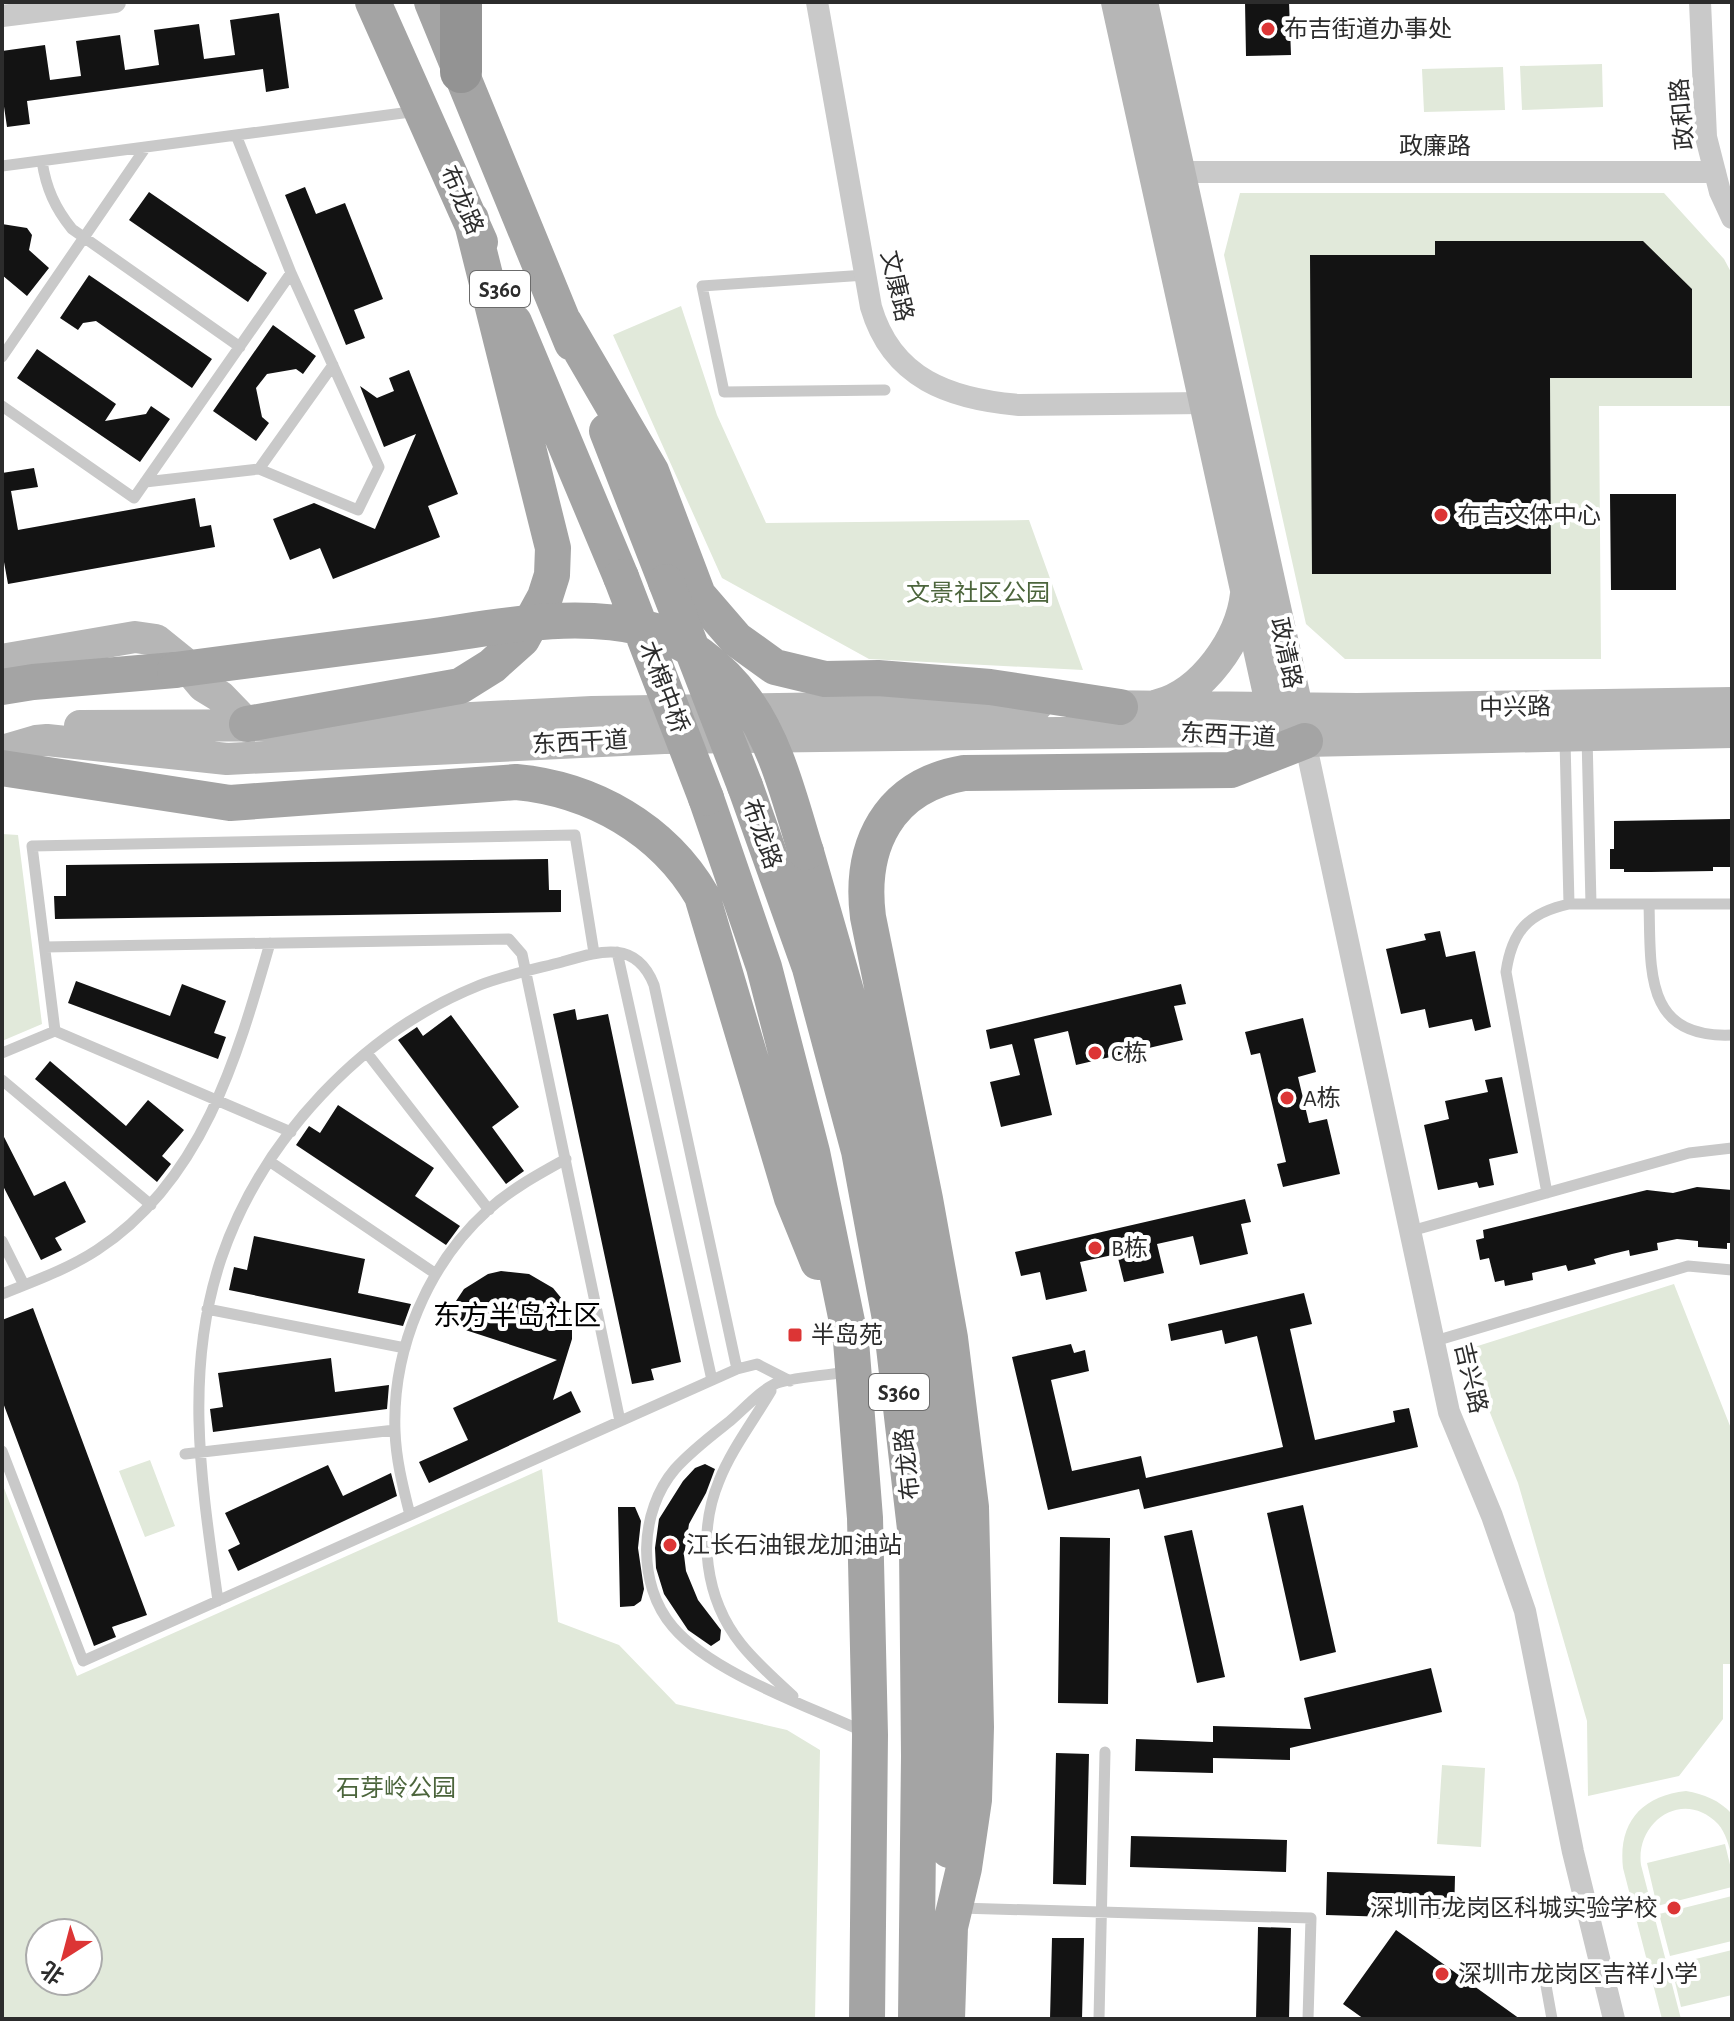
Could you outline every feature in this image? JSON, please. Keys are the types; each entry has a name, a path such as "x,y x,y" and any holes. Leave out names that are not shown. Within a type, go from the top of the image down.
{"highway":[{"path":"461,2 461,72"}],"main road":[{"name":"布龙路","path":"373,2 471,219 621,577"},
{"name":"布龙路","path":"432,2 564,322 666,582"},
{"name":"政清路","path":"1117,2 1167,172 1291,719"},
{"name":"政清路","path":"1142,2 1205,403 1246,590 1291,719"},
{"path":"2,660 135,637 156,640 247,724 460,686 492,666 522,639 545,597 552,575 553,548 471,219"},
{"path":"564,322 651,471 698,595 736,639 775,667 825,679 878,678 990,687 1136,707 1178,696 1213,666 1241,618 1246,590"},
{"name":"木棉中桥","path":"621,577 706,798"},
{"name":"木棉中桥","path":"666,582 745,786"},
{"path":"12,680 175,670 532,623 608,622 646,628 682,643 719,670 745,700 776,759 806,852 879,1106 903,1215 929,1389 951,1641 947,1742 953,1917 947,2019"},
{"name":"中兴路","path":"1291,719 1732,703"},
{"name":"东西干道","path":"2,731 46,733 247,724 334,725 515,715 777,708 1136,707 1291,719"},
{"path":"953,1917 966,1854 975,1771 971,1507 947,1323 868,917 866,880 871,847 896,808 917,790 945,776 964,773 1231,770 1291,719"},
{"name":"中兴路","path":"1291,719 1576,735 1732,732"},
{"name":"东西干道","path":"2,751 46,733 227,759 664,738 1224,731 1291,719"},
{"path":"46,733 50,777"},
{"path":"2,768 230,803 489,782 540,784 576,794 631,821 665,848 682,866 702,896 792,1198 852,1356"},
{"name":"布龙路","path":"745,786 810,968 859,1151 892,1330 917,1546 919,1756 916,2019"},
{"name":"布龙路","path":"706,798 764,967 812,1152 852,1356 865,1518 870,1735 867,2019"},
{"path":"917,1546 951,1641 919,1756"}],"street":[{"path":"2,16 115,2"},
{"name":"文康路","path":"817,2 877,326 886,344 913,372 930,383 970,398 1019,405 1205,403"},
{"name":"政和路","path":"1700,2 1706,137 1720,192 1732,218"},
{"name":"政廉路","path":"1167,172 1715,172"},
{"name":"吉兴路","path":"1291,719 1411,1231 1449,1412 1492,1516 1525,1611 1573,1852 1614,2019"}],"lane":[{"path":"2,166 422,110"},
{"path":"145,482 259,469 358,510 379,467 291,273 236,135"},
{"path":"2,357 146,147"},
{"path":"42,161 54,204 72,229 240,347"},
{"path":"2,406 134,498 291,273"},
{"path":"866,275 702,286 724,392 885,390"},
{"path":"259,469 333,365"},
{"path":"1576,735 1591,904"},
{"path":"1569,904 1576,735"},
{"path":"55,1031 32,846 575,835 594,953"},
{"path":"1547,1193 1506,972 1509,952 1517,933 1531,918 1549,908 1569,904 1732,904"},
{"path":"1649,904 1651,974 1656,996 1668,1015 1687,1029 1709,1036 1732,1035"},
{"path":"45,947 509,939 522,954 620,1421"},
{"path":"2,1294 72,1265 96,1251 151,1205 193,1151 217,1100 255,996 270,943"},
{"path":"617,952 712,1380"},
{"path":"218,1601 197,1420 200,1357 207,1309 221,1259 235,1225 269,1161 322,1095 393,1033 451,998 482,984 594,953 617,952 640,963 649,973 737,1369"},
{"path":"2,1053 55,1031 291,1132"},
{"path":"367,1053 489,1210"},
{"path":"2,1080 151,1205"},
{"path":"1411,1231 1689,1153 1732,1148"},
{"path":"410,1515 399,1473 395,1430 397,1389 405,1348 418,1310 436,1274 460,1240 489,1210 525,1182 566,1159"},
{"path":"269,1161 436,1274"},
{"path":"2,1241 24,1285"},
{"path":"1435,1341 1688,1266 1732,1270"},
{"path":"207,1309 405,1348"},
{"path":"852,1356 776,1384 674,1470 657,1498 647,1530 647,1563 654,1595 670,1624 692,1648 720,1666 870,1735"},
{"path":"2,1451 83,1661 737,1369 757,1364 790,1381"},
{"path":"776,1384 719,1480 709,1513 706,1548 711,1582 722,1615 741,1644 801,1703"},
{"path":"185,1454 395,1430"},
{"path":"1099,2019 1105,1752"},
{"path":"953,1917 1101,1912 1311,1918 1308,2019"},
{"path":"1543,1969 1552,2019"}],"green space":[{"path":"1602,64 1603,107 1522,110 1520,66"},
{"path":"1503,67 1505,110 1424,112 1422,69"},
{"name":"布吉文体中心","path":"1240,193 1664,193 1724,259 1732,274 1732,406 1599,406 1601,659 1345,659 1306,624 1224,255"},
{"name":"文景社区公园","path":"681,306 717,415 766,523 1029,520 1083,670 869,659 722,578 613,335"},
{"path":"2,834 18,835 42,1024 2,1041"},
{"path":"1674,1284 1732,1431 1732,1664 1723,1664 1723,1719 1679,1776 1588,1796 1587,1721 1518,1483 1465,1350"},
{"path":"150,1460 175,1526 145,1537 119,1471"},
{"name":"石芽岭公园","path":"542,1469 558,1622 619,1645 676,1704 787,1730 820,1750 815,2019 2,2019 2,1483 77,1676"},
{"path":"1442,1765 1485,1768 1481,1847 1437,1844"},
{"path":"1686,1791 1711,1798 1732,1814 1732,1858 1718,1824 1705,1814 1691,1809 1664,1814 1646,1835 1641,1849 1641,1865 1681,2019 1662,2019 1623,1868 1622,1852 1624,1838 1636,1814 1656,1799"},
{"path":"1725,1844 1732,1887 1657,1906 1647,1863"},
{"path":"1732,1896 1732,1941 1670,1956 1659,1914"},
{"path":"1732,1950 1732,1995 1681,2007 1671,1965"}],"building":[{"name":"布吉街道办事处","path":"1245,2 1289,2 1291,55 1246,56"},
{"path":"279,13 289,88 266,92 263,69 27,101 30,124 7,127 2,93 2,51 45,45 50,80 81,76 76,41 120,35 125,70 159,65 154,30 199,24 204,59 235,55 230,20"},
{"path":"305,187 316,214 345,203 383,299 354,310 365,338 346,345 285,195"},
{"path":"149,192 267,273 248,302 129,220"},
{"path":"2,224 27,228 32,235 29,250 49,268 27,296 2,275"},
{"path":"1435,241 1643,241 1692,289 1692,378 1550,378 1551,574 1312,574 1310,255 1435,255"},
{"path":"89,275 212,359 192,388 96,321 83,323 78,330 60,318"},
{"path":"273,325 316,356 303,374 296,369 267,374 256,388 262,417 269,423 256,441 213,411"},
{"path":"37,349 116,404 105,421 146,414 151,406 170,419 140,462 17,378"},
{"path":"409,370 458,494 428,506 440,537 333,579 320,548 290,560 273,519 314,503 375,529 416,434 384,447 360,386 377,398 394,391 389,378"},
{"path":"34,468 38,487 11,491 18,530 195,498 200,527 211,525 215,547 8,584 2,551 2,473"},
{"path":"1610,494 1676,494 1676,590 1611,590"},
{"path":"1732,819 1732,867 1713,867 1713,871 1624,872 1624,869 1610,869 1614,821"},
{"path":"548,859 549,890 561,890 561,912 55,919 54,896 66,896 66,865"},
{"path":"1440,931 1446,957 1475,951 1491,1027 1475,1031 1472,1019 1429,1028 1425,1009 1401,1014 1386,949 1426,940 1424,934"},
{"path":"76,981 170,1016 182,984 226,1001 214,1033 226,1037 218,1059 68,1003"},
{"name":"C栋","path":"1181,984 1186,1004 1174,1006 1183,1040 1076,1065 1068,1031 1034,1039 1052,1115 1001,1127 990,1082 1020,1075 1012,1044 990,1049 986,1030"},
{"path":"575,1009 577,1020 608,1014 681,1362 651,1369 654,1380 632,1384 553,1014"},
{"path":"451,1015 519,1107 492,1127 524,1171 506,1184 398,1040 417,1027 423,1036"},
{"name":"A栋","path":"1303,1018 1316,1072 1298,1077 1309,1123 1327,1119 1340,1174 1283,1187 1277,1164 1286,1162 1260,1053 1251,1055 1245,1032"},
{"path":"50,1061 126,1126 148,1100 184,1130 162,1156 171,1164 157,1182 35,1079"},
{"path":"1502,1077 1518,1153 1489,1159 1494,1185 1479,1188 1477,1182 1438,1190 1424,1125 1449,1119 1445,1101 1488,1092 1485,1080"},
{"path":"338,1105 434,1168 415,1196 460,1226 446,1245 296,1145 309,1126 320,1133"},
{"path":"2,1133 34,1196 65,1181 86,1222 55,1238 62,1250 41,1260 2,1184"},
{"path":"1697,1187 1732,1190 1732,1243 1727,1243 1727,1249 1698,1247 1698,1241 1677,1239 1657,1243 1658,1250 1630,1256 1629,1250 1612,1254 1594,1259 1596,1264 1568,1271 1566,1265 1532,1273 1533,1280 1505,1286 1504,1280 1495,1282 1489,1258 1480,1260 1476,1240 1484,1238 1483,1230 1647,1190 1673,1193"},
{"name":"B栋","path":"1245,1199 1251,1222 1241,1224 1248,1254 1200,1265 1193,1236 1157,1244 1164,1273 1124,1282 1117,1254 1080,1262 1087,1291 1046,1300 1040,1272 1021,1276 1015,1252"},
{"path":"254,1236 365,1259 358,1293 411,1304 403,1326 229,1290 234,1267 247,1270"},
{"path":"501,1271 529,1274 553,1288 562,1299 572,1325 572,1339 553,1400 571,1391 581,1412 429,1483 419,1462 468,1440 453,1408 557,1360 447,1324 464,1289 488,1274"},
{"path":"1304,1293 1312,1324 1290,1329 1315,1440 1395,1422 1393,1411 1409,1408 1418,1447 1144,1509 1139,1489 1048,1510 1012,1357 1071,1344 1074,1353 1085,1350 1089,1371 1051,1380 1072,1471 1141,1456 1146,1478 1283,1447 1257,1336 1225,1344 1222,1330 1171,1341 1168,1324"},
{"path":"33,1308 147,1615 112,1627 116,1637 94,1646 2,1400 2,1320"},
{"path":"331,1358 335,1392 389,1385 387,1409 213,1432 210,1409 223,1407 218,1373"},
{"path":"705,1464 715,1469 689,1524 684,1555 686,1571 698,1600 721,1630 720,1640 711,1646 688,1630 664,1594 656,1568 655,1548 659,1519 683,1481 695,1468"},
{"path":"328,1465 343,1496 391,1473 397,1496 238,1571 228,1550 240,1544 225,1513"},
{"path":"1303,1505 1336,1652 1300,1661 1267,1513"},
{"path":"618,1507 635,1507 641,1521 638,1548 644,1589 641,1601 634,1606 620,1607"},
{"path":"1192,1530 1225,1677 1197,1683 1164,1536"},
{"path":"1060,1537 1110,1538 1108,1704 1058,1703"},
{"path":"1431,1668 1442,1712 1290,1748 1290,1760 1213,1758 1213,1773 1135,1771 1136,1739 1213,1742 1213,1726 1311,1729 1304,1698"},
{"path":"1056,1753 1089,1754 1086,1885 1053,1884"},
{"path":"1131,1836 1287,1840 1286,1872 1130,1867"},
{"path":"1327,1872 1455,1876 1454,1919 1326,1915"},
{"path":"1258,1927 1291,1928 1289,2019 1256,2019"},
{"path":"1396,1930 1520,2019 1364,2019 1343,2004"},
{"path":"1052,1938 1084,1938 1082,2019 1050,2019"}],"place":[{"name":"布吉街道办事处","path":"1268,29"},
{"name":"布吉文体中心","path":"1441,515"},
{"name":"C栋","path":"1095,1053"},
{"name":"A栋","path":"1287,1098"},
{"name":"B栋","path":"1095,1248"},
{"name":"半岛苑","path":"795,1335"},
{"name":"江长石油银龙加油站","path":"670,1545"},
{"name":"深圳市龙岗区科城实验学校","path":"1674,1908"},
{"name":"深圳市龙岗区吉祥小学","path":"1442,1974"}],"district":[{"name":"东方半岛社区","path":"517,1315"}]}
